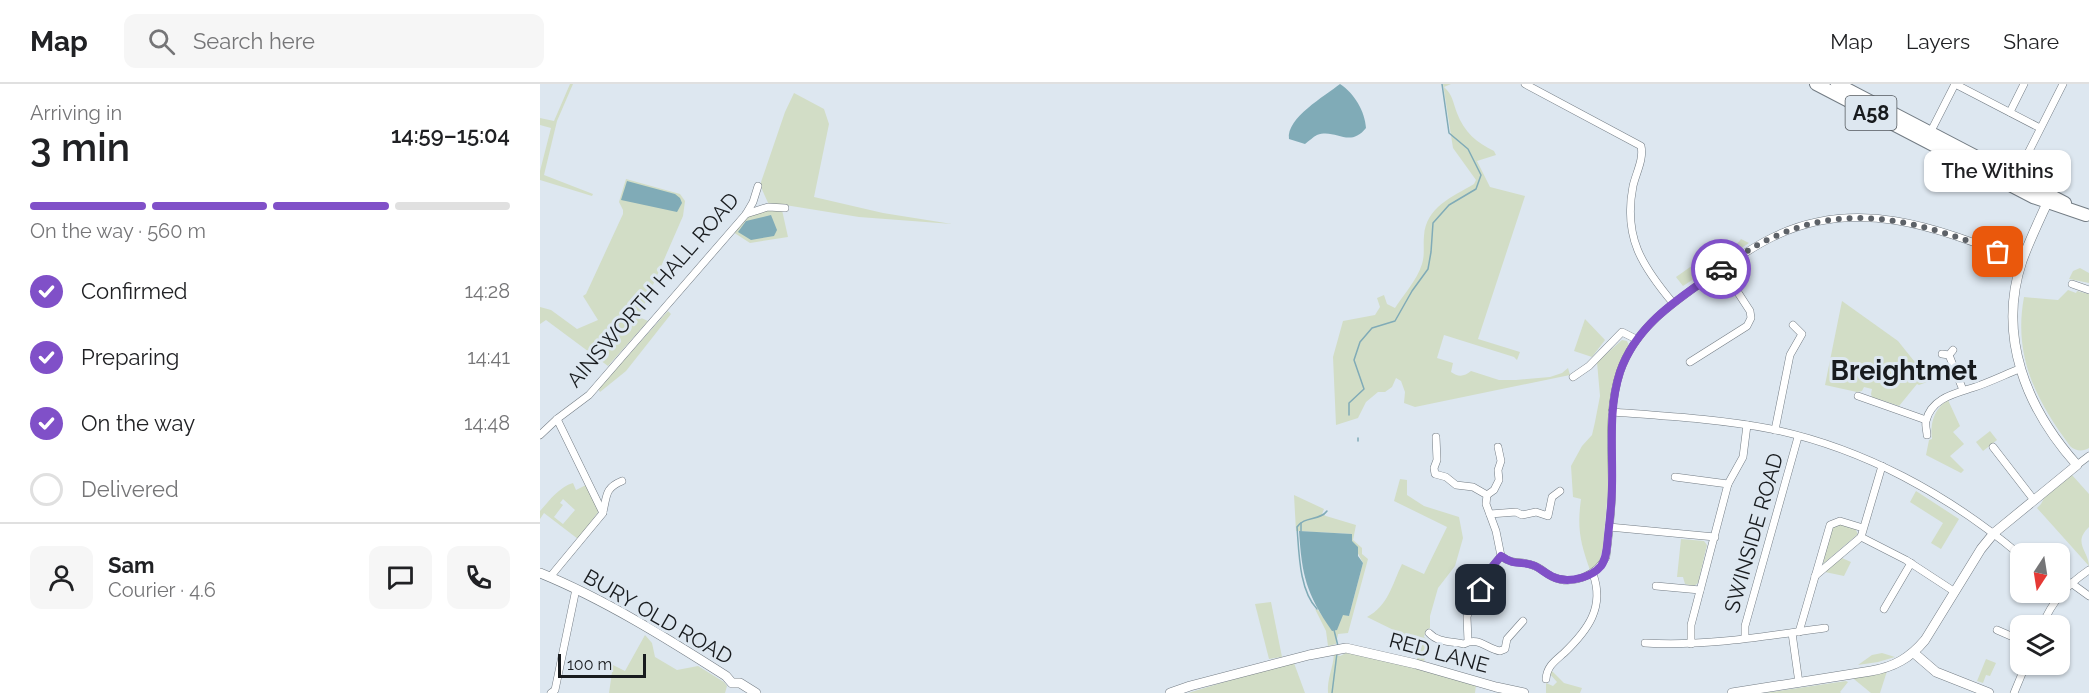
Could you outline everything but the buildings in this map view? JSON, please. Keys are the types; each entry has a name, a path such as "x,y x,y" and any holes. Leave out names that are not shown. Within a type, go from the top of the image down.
{"highway":[{"name":"A58","path":"1816,84 1928,137 2051,200 2087,215"},
{"name":"A58","path":"1837,84 2033,197 2051,200"}],"street":[{"path":"1525,84 1641,146 1641,158 1631,198 1629,217 1632,234 1644,265 1673,303"},
{"path":"1928,137 1955,84 2040,128"},
{"path":"2010,112 2024,84"},
{"path":"2022,165 2063,84"},
{"name":"AINSWORTH HALL ROAD","path":"540,435 557,418 589,395 746,214 758,186"},
{"path":"2033,197 2038,206 2038,214 2033,234"},
{"path":"2051,200 2022,261 2012,314 2013,336 2019,369 2034,406 2077,465"},
{"path":"746,214 768,207 785,208"},
{"path":"1499,445 1501,461 1498,470 1499,480 1494,490 1487,495 1486,504 1496,531 1501,556 1515,564 1531,564 1559,580 1593,574 1602,566 1606,557 1612,486 1612,412 1620,372 1636,339 1653,319 1673,303 1764,241 1797,227 1834,219 1862,217 1893,219 1929,227 2022,261"},
{"path":"1690,362 1712,353 1747,326 1751,318 1750,311 1722,268"},
{"path":"2072,284 2089,290"},
{"path":"1775,430 1789,358 1803,334 1793,325"},
{"path":"1573,377 1589,366 1622,332 1636,339"},
{"path":"1948,353 1963,390"},
{"path":"1928,435 1926,420 1931,410 1942,398 2019,369"},
{"path":"1863,395 1926,420"},
{"path":"1612,412 1747,425 1775,430 1841,450 1882,466 1929,490 1994,533 2010,547"},
{"path":"557,418 603,513"},
{"path":"1691,644 1691,625 1728,484 1742,461 1747,425"},
{"path":"1437,437 1435,474 1446,477 1455,485 1473,487 1487,495"},
{"name":"SWINSIDE ROAD","path":"1745,638 1745,626 1798,437"},
{"path":"1993,448 2034,500"},
{"path":"1732,693 1888,668 1903,661 1914,653 1925,640 1981,549 1994,533 2089,456"},
{"path":"1815,576 1861,537 1882,466"},
{"path":"1675,477 1728,484"},
{"path":"550,577 603,513 607,493 612,485 622,481"},
{"path":"1490,514 1516,512 1522,515 1536,512 1550,518 1552,497 1561,490"},
{"path":"1799,683 1795,632 1830,525 1840,521 1863,528"},
{"path":"1609,527 1715,537"},
{"path":"1861,537 1911,563 1955,592"},
{"path":"1468,641 1467,617 1470,606 1492,567 1501,556"},
{"path":"1884,609 1911,563"},
{"path":"2089,570 2071,582 2089,596"},
{"name":"BURY OLD ROAD","path":"540,573 576,589 674,643 726,676 732,683 740,683 756,693"},
{"path":"1546,679 1548,668 1574,644 1591,621 1597,604 1599,588 1593,574"},
{"path":"1656,586 1679,584 1700,591"},
{"path":"554,692 576,589"},
{"path":"1429,633 1433,638 1443,642 1464,644 1468,641 1478,641 1495,651 1505,649 1508,639 1524,620"},
{"path":"1645,643 1691,644 1795,632 1821,626"},
{"path":"1997,630 2010,636"},
{"name":"RED LANE","path":"1170,693 1344,648 1416,664 1524,693"},
{"path":"1914,653 1936,672 1989,693"},
{"path":"2014,693 2021,675"},
{"path":"730,693 732,683"}],"green space":[{"path":"570,84 573,84 557,121 544,175 593,194 592,196 540,180 540,171 551,128 540,125 540,118 554,121"},
{"path":"1443,84 1451,84 1444,87 1451,96 1467,131 1494,151 1496,155 1477,161 1490,187 1525,196 1478,339 1520,352 1517,360 1514,357 1444,335 1437,358 1453,363 1451,372 1459,375 1471,371 1499,380 1516,380 1550,377 1568,368 1570,375 1415,407 1404,403 1405,392 1401,381 1396,378 1392,387 1385,392 1378,392 1366,402 1358,418 1336,425 1333,357 1343,321 1375,315 1380,307 1377,298 1384,295 1387,304 1395,308 1420,270 1424,236 1430,217 1442,204 1474,184 1476,180 1453,148"},
{"path":"794,93 824,109 829,124 814,197 883,213 952,224 859,217 779,204 769,205 760,185 785,112"},
{"path":"626,179 680,194 685,201 683,216 639,317 648,321 608,366 546,320 540,324 540,307 551,310 577,329 598,320 583,296 586,294 623,214 619,202"},
{"path":"771,209 782,210 788,237 750,243 733,232 749,216"},
{"path":"1741,239 1749,243 1683,286 1676,277 1713,251 1725,254"},
{"path":"2080,268 2089,273 2089,283 2069,279 2073,271"},
{"path":"2068,290 2089,294 2089,448 2082,450 2070,446 2047,412 2030,376 2022,339 2021,318 2024,297 2058,300"},
{"path":"1842,301 1898,341 1930,381 1917,384 1899,406 1872,397 1872,389 1864,387 1862,391 1857,392 1825,385"},
{"path":"668,311 671,314 626,371 600,392 598,389"},
{"path":"1585,319 1605,340 1592,357 1574,351"},
{"path":"1622,340 1627,341 1629,346 1612,387 1607,441 1609,479 1603,547 1599,563 1590,570 1580,535 1581,499 1573,497 1571,466 1582,446 1592,435 1600,396 1597,362"},
{"path":"1948,400 1960,426 1953,432 1964,444 1950,456 1964,470 1961,473 1926,455 1929,440 1932,439 1934,417 1939,408"},
{"path":"1990,431 1997,440 1983,451 1976,442"},
{"path":"2072,475 2089,494 2089,527 2084,533 2082,542 2089,566 2037,508 2044,498"},
{"path":"1400,479 1407,480 1407,495 1424,506 1459,517 1463,538 1455,566 1438,588 1430,616 1430,628 1426,630 1424,637 1428,640 1424,662 1417,660 1420,643 1367,617 1385,601 1402,564 1424,574 1447,527 1394,501"},
{"path":"573,483 576,490 586,485 599,511 578,539 544,513 540,519 540,511 563,488","holes":["563,499 575,510 563,524 554,517 563,505 560,503"]},
{"path":"1916,491 1959,519 1941,549 1931,543 1943,523 1910,502"},
{"path":"1294,495 1324,509 1322,514 1326,516 1356,525 1353,540 1362,548 1362,554 1368,559 1348,633 1338,634 1336,644 1328,646 1326,631 1315,609 1332,630 1343,614 1349,616 1363,563 1352,542 1352,534 1296,531"},
{"path":"1838,524 1855,528 1858,534 1823,564 1831,528"},
{"path":"1681,539 1704,541 1707,545 1698,583 1694,586 1685,584 1683,577 1677,577"},
{"path":"1842,558 1851,562 1844,576 1825,572"},
{"path":"1271,602 1282,657 1269,659 1255,604"},
{"path":"645,635 652,643 655,657 677,670 698,666 724,682 727,686 725,693 609,693 613,665 625,671"},
{"path":"1346,653 1377,658 1476,685 1475,693 1328,693 1334,654 1340,656"},
{"path":"1882,653 1895,657 1858,665 1872,655"},
{"path":"1986,659 1996,663 1990,676 1986,675 1983,683 1977,681"},
{"path":"1294,663 1305,693 1188,693 1270,668"},
{"path":"1888,668 1880,693 1871,693 1849,675"},
{"path":"1551,670 1564,683 1582,688 1580,693 1546,693 1546,683 1553,686 1557,682 1550,674"},
{"path":"1848,682 1841,693 1764,693"}],"water":[{"path":"1340,84 1358,103 1366,128 1360,134 1348,138 1324,134 1317,135 1305,144 1289,139 1290,131 1300,116"},
{"path":"627,181 675,194 682,203 677,212 621,200"},
{"path":"771,215 777,230 774,236 751,240 738,232 746,221"},
{"path":"1299,531 1352,534 1352,541 1358,547 1358,556 1363,563 1349,616 1343,615 1337,630 1332,631 1311,595 1304,572"}],"waterway":[{"path":"1349,415 1349,403 1364,389 1354,360 1360,342 1372,328 1395,321 1428,269 1433,223 1449,205 1476,189 1481,175 1468,149 1449,133 1442,84"},
{"path":"1317,609 1303,581 1297,527 1304,521 1327,511"},
{"path":"1301,523 1301,531"},
{"path":"1334,630 1338,646"},
{"path":"1332,693 1337,653"}],"way so far":[{"path":"1721,269 1774,236 1797,227 1847,218 1873,217 1910,222 1954,235 1998,252"}],"place":[{"name":"The Withins","path":"1998,252"}],"district":[{"name":"Breightmet","path":"1904,371"}],"route":[{"path":"1481,590 1492,567 1501,556 1515,564 1531,564 1559,580 1581,578 1593,574 1602,566 1606,557 1612,486 1612,412 1620,372 1626,357 1636,339 1653,319 1721,269"}]}
